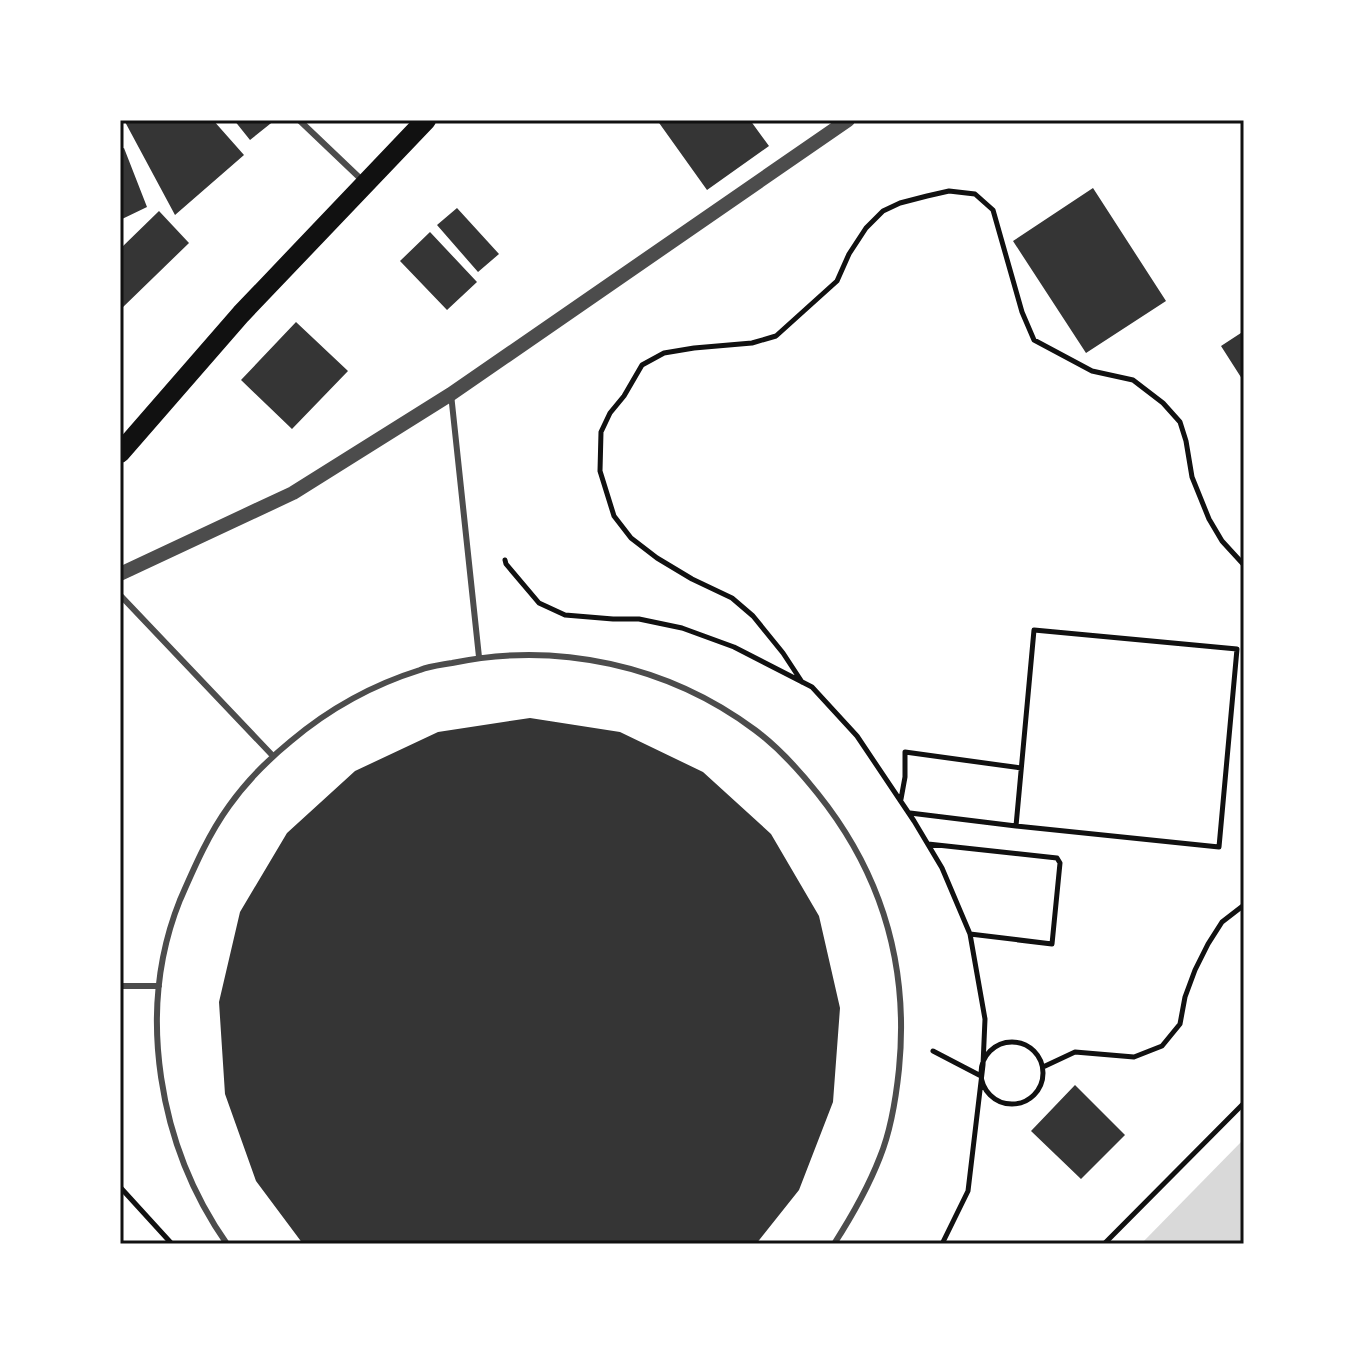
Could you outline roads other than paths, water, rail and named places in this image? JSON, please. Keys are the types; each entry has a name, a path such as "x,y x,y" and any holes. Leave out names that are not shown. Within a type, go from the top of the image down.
{"main road":[{"path":"120,453 241,314 426,120"}],"street":[{"path":"120,574 293,493 451,394 848,120"}],"lane":[{"path":"299,120 366,183"},
{"path":"451,394 479,657"},
{"path":"120,595 273,756"},
{"path":"227,1244 210,1219 183,1164 165,1107 158,1047 159,986 172,922 196,861 230,804 273,756 318,719 369,690 422,669 479,657 537,654 595,659 652,674 705,698 755,730 798,769 826,803 865,865 890,933 899,976 902,1035 896,1095 882,1154 856,1209 834,1244"},
{"path":"120,986 159,986"}]}
